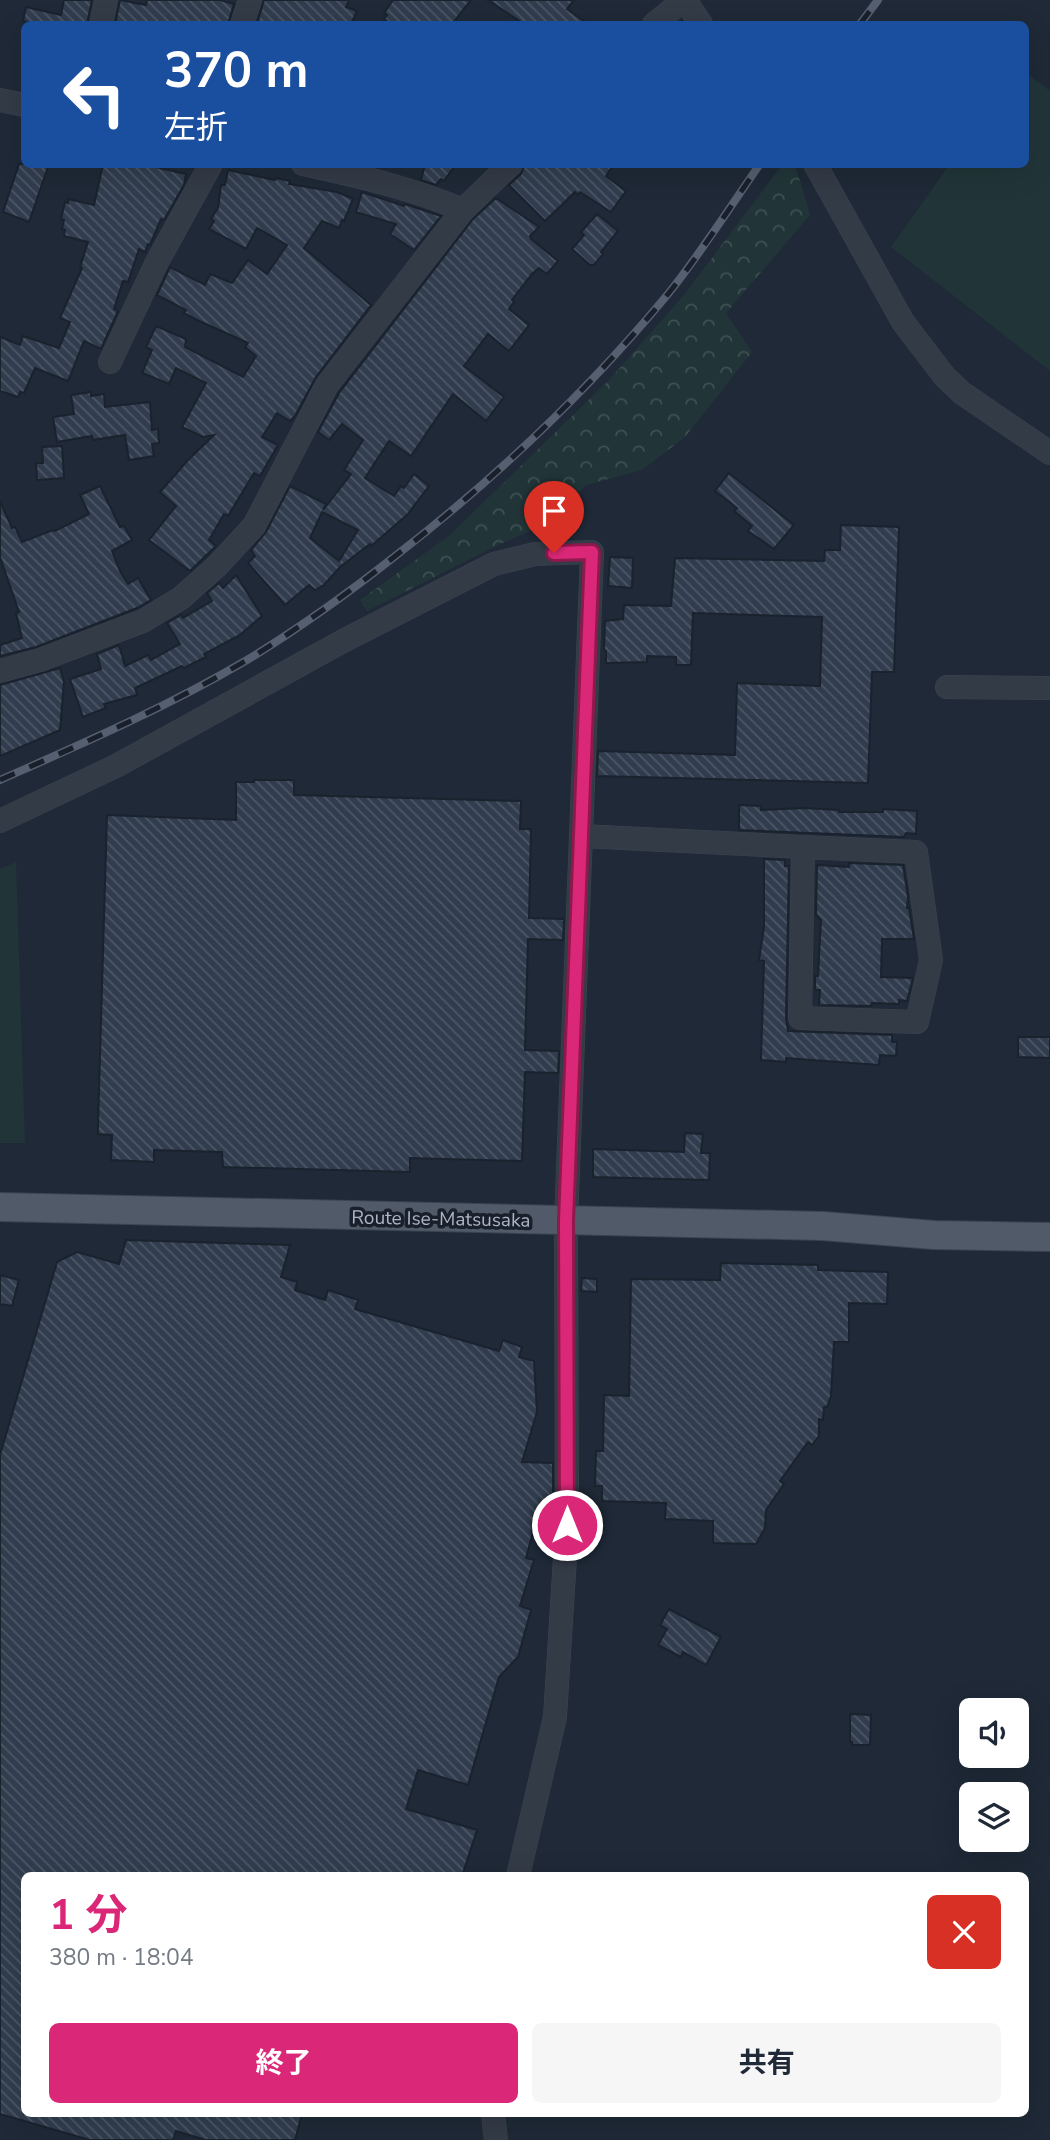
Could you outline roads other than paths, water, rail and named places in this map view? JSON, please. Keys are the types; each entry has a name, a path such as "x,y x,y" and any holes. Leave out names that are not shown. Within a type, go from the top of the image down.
{"main road":[{"name":"Route Ise-Matsusaka","path":"0,1207 823,1226 934,1234 1050,1237"}],"street":[{"path":"102,21 106,0"},
{"path":"243,21 250,0"},
{"path":"658,21 685,0 699,21"},
{"path":"0,100 21,104"},
{"path":"110,362 156,264 209,168"},
{"path":"320,168 411,190 463,209"},
{"path":"0,671 40,660 143,621 181,598 217,566 254,526 327,385 463,209 507,168"},
{"path":"818,168 903,322 945,377 962,393 1050,453"},
{"path":"0,821 116,766 345,640 494,564 535,554 592,552 566,1221 567,1525 555,1717 518,1872"},
{"path":"947,687 1050,688"},
{"path":"581,836 916,852 931,960 917,1022 800,1018 803,847"},
{"path":"493,2117 496,2140"}],"railway":[{"path":"862,21 878,0"},
{"path":"0,780 156,709 247,660 340,598 431,527 538,433 637,330 692,262 757,168"}]}
